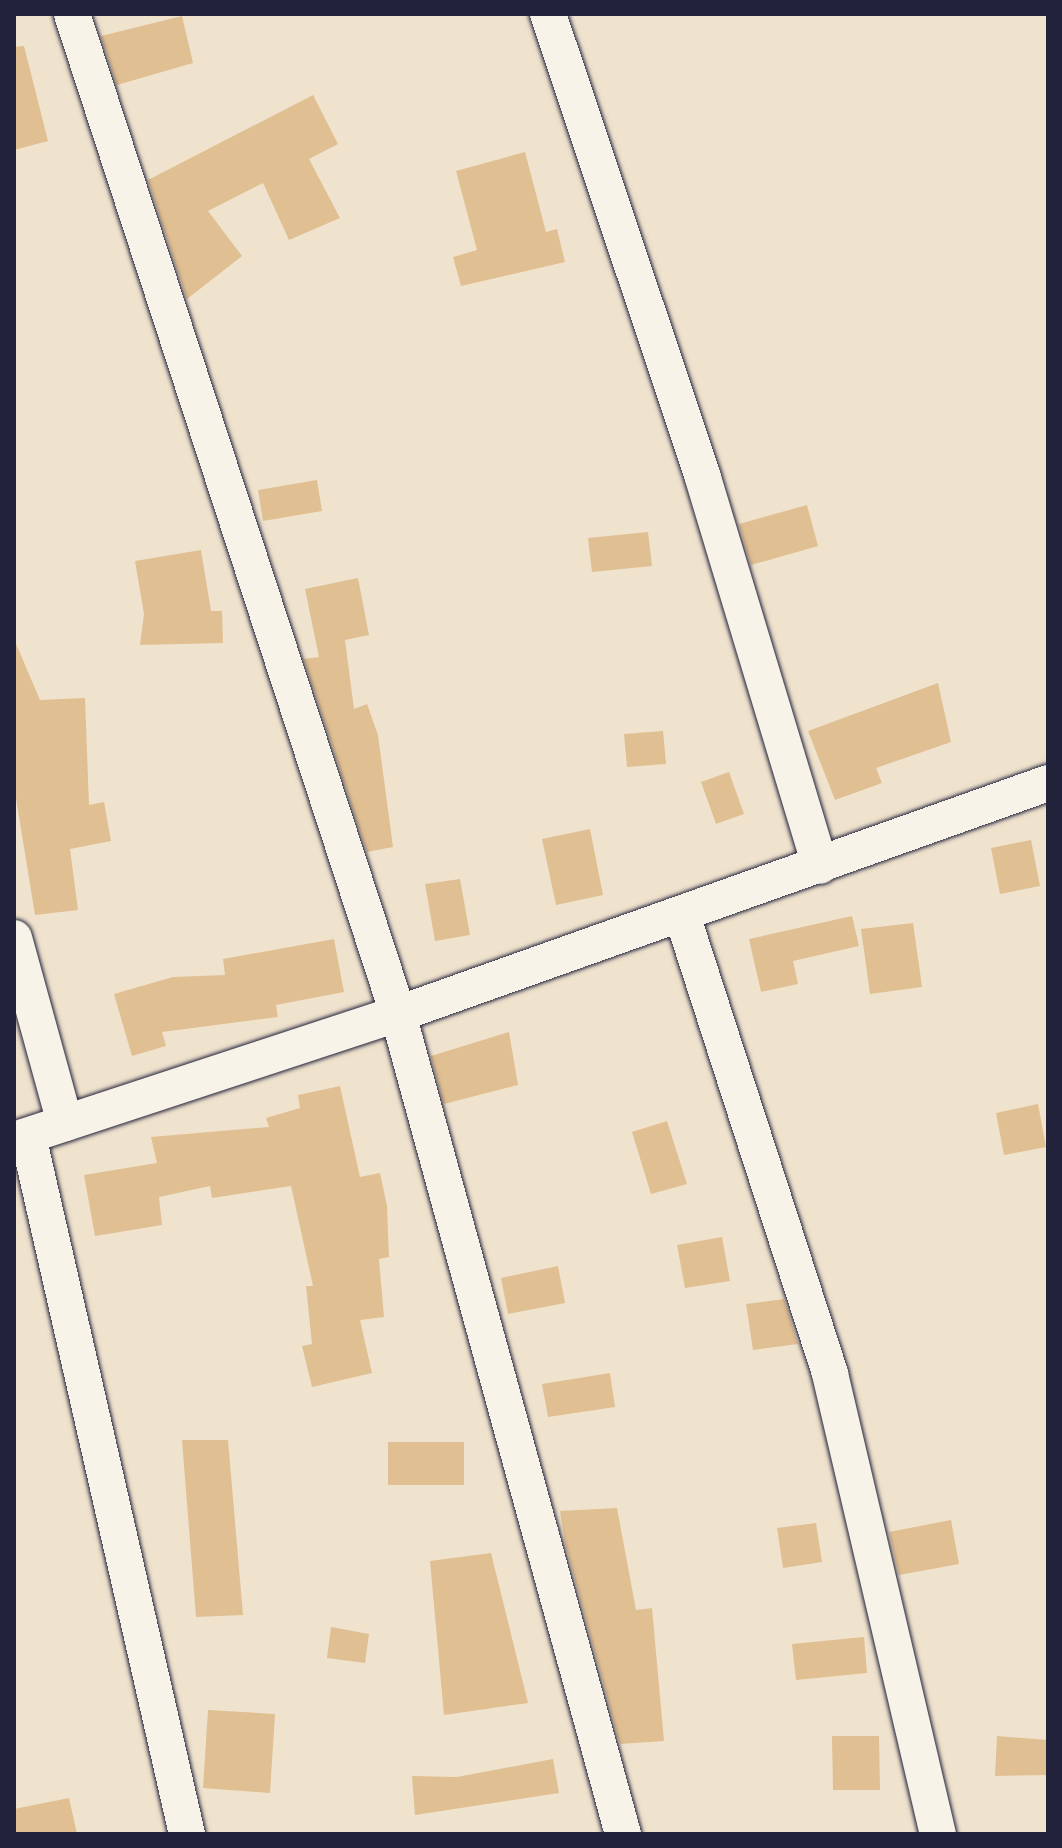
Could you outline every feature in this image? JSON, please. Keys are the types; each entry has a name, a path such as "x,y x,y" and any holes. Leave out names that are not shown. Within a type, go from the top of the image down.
{"street":[{"path":"72,14 398,1014 623,1834"},
{"path":"548,14 703,478 820,866"},
{"path":"187,1834 21,1138 398,1014 1048,783"},
{"path":"682,915 830,1374 938,1834"},
{"path":"14,938 65,1123"}],"building":[{"path":"182,16 193,63 117,85 101,36"},
{"path":"24,46 48,141 14,150 14,47"},
{"path":"313,95 338,144 309,159 340,218 289,240 263,183 208,211 242,256 187,299 148,180"},
{"path":"525,152 546,232 557,229 565,262 461,286 453,257 477,250 456,171"},
{"path":"317,480 322,511 263,521 258,490"},
{"path":"807,505 818,546 751,565 739,524"},
{"path":"648,532 652,566 592,572 588,538"},
{"path":"201,550 211,611 222,611 223,643 140,645 144,614 135,561"},
{"path":"358,578 369,635 345,640 354,709 367,704 378,735 393,847 367,852 304,659 319,657 305,589"},
{"path":"14,639 40,700 85,698 89,805 104,802 111,841 70,849 78,910 35,915 14,786"},
{"path":"938,683 951,742 876,768 882,783 835,800 808,731"},
{"path":"663,731 666,764 627,767 624,734"},
{"path":"729,772 744,814 716,824 701,782"},
{"path":"590,829 603,895 556,905 542,839"},
{"path":"1031,840 1040,886 1000,894 991,848"},
{"path":"460,879 470,935 435,941 425,884"},
{"path":"852,916 859,946 793,961 798,984 761,992 749,939"},
{"path":"913,923 922,987 870,994 861,929"},
{"path":"334,939 344,992 276,1005 278,1017 162,1032 166,1046 132,1056 114,994 173,977 225,975 223,959"},
{"path":"509,1032 518,1085 444,1104 431,1056"},
{"path":"340,1086 360,1177 380,1173 387,1206 389,1257 379,1259 384,1317 360,1320 372,1373 312,1387 302,1346 312,1344 306,1286 313,1286 291,1186 212,1198 210,1186 159,1197 162,1225 95,1236 84,1175 157,1163 151,1137 269,1127 266,1118 300,1108 298,1095"},
{"path":"1038,1104 1046,1147 1004,1155 996,1113"},
{"path":"667,1121 687,1184 651,1194 632,1132"},
{"path":"722,1237 730,1281 685,1288 677,1245"},
{"path":"558,1266 565,1303 508,1314 501,1278"},
{"path":"784,1299 798,1344 753,1350 746,1304"},
{"path":"610,1373 615,1407 548,1417 542,1384"},
{"path":"182,1440 228,1440 243,1615 196,1617"},
{"path":"388,1442 464,1442 464,1485 388,1485"},
{"path":"617,1508 636,1610 652,1608 664,1741 620,1744 565,1543 560,1511"},
{"path":"951,1520 959,1564 899,1575 889,1532"},
{"path":"816,1523 822,1562 783,1568 777,1528"},
{"path":"491,1553 528,1703 444,1715 430,1561"},
{"path":"331,1627 369,1634 365,1663 327,1658"},
{"path":"864,1637 867,1673 796,1680 792,1644"},
{"path":"208,1710 275,1714 270,1793 203,1788"},
{"path":"832,1736 879,1736 880,1790 833,1790"},
{"path":"997,1736 1048,1740 1048,1775 995,1776"},
{"path":"553,1759 559,1793 415,1815 412,1776 457,1777"},
{"path":"69,1798 77,1834 14,1834 14,1809"}]}
